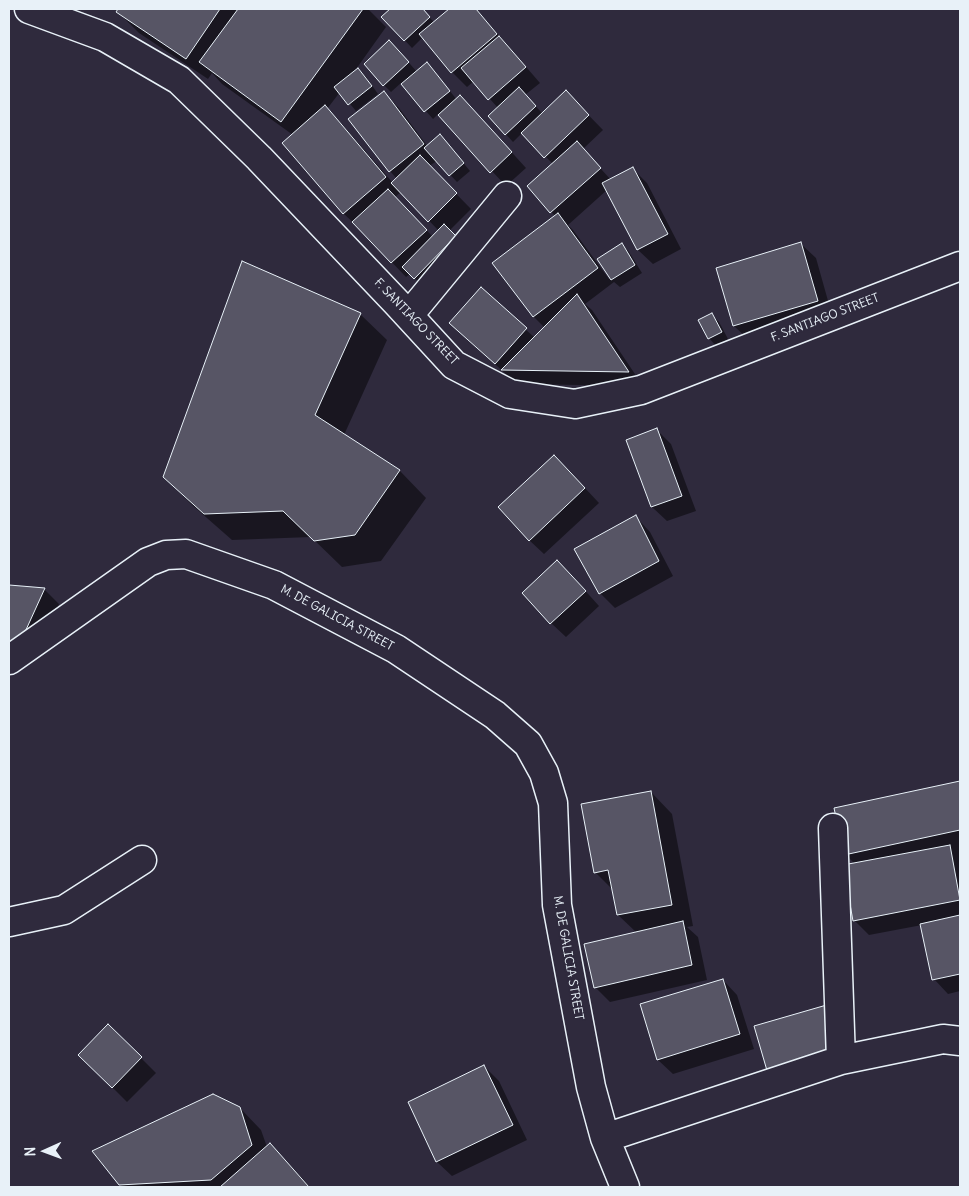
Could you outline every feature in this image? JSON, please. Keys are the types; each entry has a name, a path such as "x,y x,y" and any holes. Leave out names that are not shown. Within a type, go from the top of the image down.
{"street":[{"name":"F. SANTIAGO STREET","path":"29,9 105,37 178,80 259,158 454,364 510,394 574,404 641,390 960,266"},
{"path":"409,316 507,196"},
{"name":"M. DE GALICIA STREET","path":"9,660 148,562 166,554 186,554 274,585 396,649 495,715 528,744 544,773 553,803 557,905 591,1087 605,1138 625,1187"},
{"path":"834,828 841,1060"},
{"path":"9,922 64,910 142,860"},
{"path":"605,1138 841,1060 943,1039 960,1041"}],"building":[{"path":"118,9 220,9 186,59 116,12"},
{"path":"238,9 363,9 281,122 199,62"},
{"path":"390,9 423,9 430,17 404,41 381,17"},
{"path":"449,9 476,9 497,34 451,73 419,34"},
{"path":"499,36 526,67 488,100 461,68"},
{"path":"389,40 409,62 383,86 364,64"},
{"path":"427,62 450,91 424,112 401,84"},
{"path":"358,68 372,86 348,105 334,87"},
{"path":"519,87 536,106 505,135 488,116"},
{"path":"566,90 589,115 544,158 521,133"},
{"path":"384,91 424,144 389,172 348,119"},
{"path":"460,95 512,152 490,173 438,115"},
{"path":"325,105 386,177 343,214 282,143"},
{"path":"440,134 464,163 449,176 424,148"},
{"path":"577,141 601,168 550,213 527,186"},
{"path":"420,155 457,193 428,222 391,183"},
{"path":"633,167 668,234 637,250 602,183"},
{"path":"388,189 427,230 391,263 352,222"},
{"path":"558,213 598,268 533,317 492,263"},
{"path":"444,224 456,236 414,279 402,267"},
{"path":"801,242 818,301 733,326 716,268"},
{"path":"622,243 635,265 611,280 597,259"},
{"path":"242,261 361,313 315,415 400,470 355,535 314,541 283,511 204,514 163,477"},
{"path":"481,287 527,328 495,364 449,323"},
{"path":"577,294 629,372 501,370"},
{"path":"712,313 722,332 708,339 698,320"},
{"path":"657,428 682,496 651,507 626,440"},
{"path":"554,455 585,488 529,541 498,507"},
{"path":"636,515 659,561 599,594 574,549"},
{"path":"557,560 586,591 550,624 522,593"},
{"path":"9,585 45,588 20,643 9,642"},
{"path":"960,781 960,830 844,855 834,808"},
{"path":"651,791 672,905 617,915 608,870 594,873 581,804"},
{"path":"950,845 960,900 853,921 843,865"},
{"path":"960,915 960,974 932,980 920,924"},
{"path":"683,921 692,965 594,988 584,944"},
{"path":"723,979 740,1034 657,1060 640,1004"},
{"path":"830,1004 828,1057 768,1074 754,1026"},
{"path":"108,1024 142,1057 112,1088 78,1055"},
{"path":"484,1065 513,1125 436,1162 408,1102"},
{"path":"213,1094 240,1107 252,1145 211,1180 119,1185 92,1151"},
{"path":"270,1143 309,1187 220,1187"}]}
